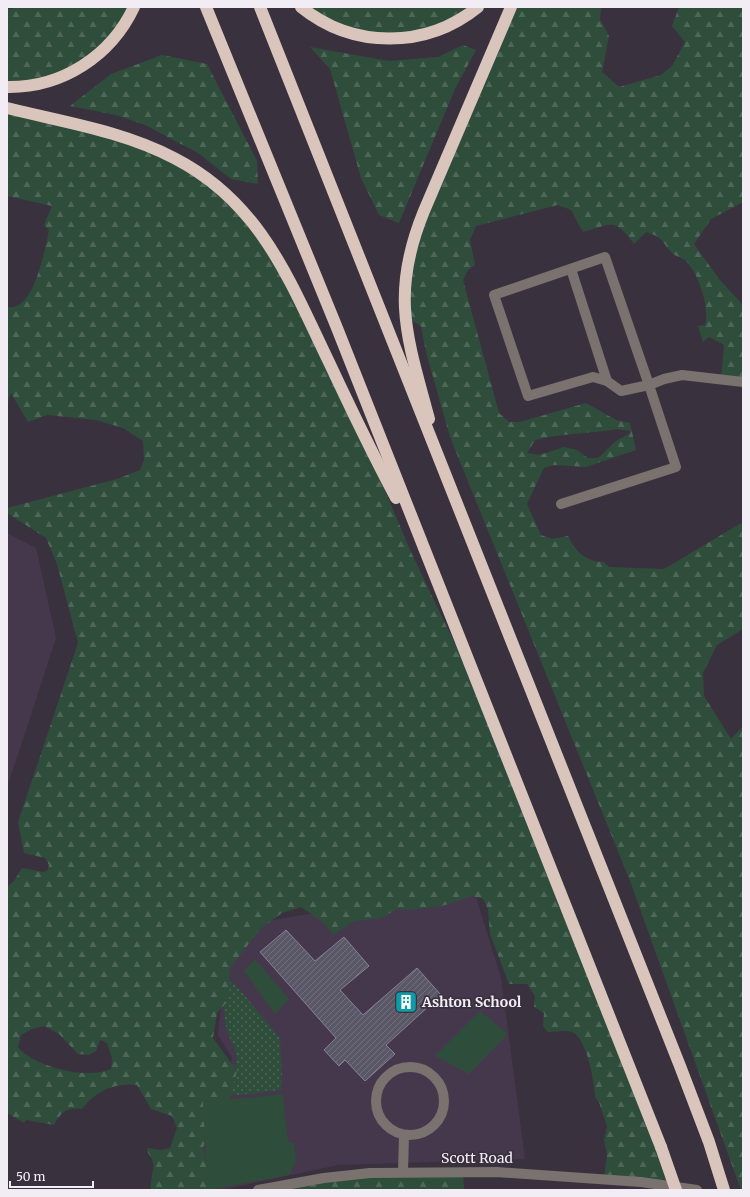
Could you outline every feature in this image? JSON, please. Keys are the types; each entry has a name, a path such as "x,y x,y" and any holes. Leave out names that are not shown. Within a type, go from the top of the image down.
{"highway":[{"path":"7,87 29,86 47,82 82,67 100,54 116,36 134,7"},
{"path":"206,7 320,286 661,1147 676,1190"},
{"path":"260,7 444,474 668,1035 724,1190"},
{"path":"301,7 319,20 340,30 366,38 395,40 438,31 463,18 478,7"},
{"path":"444,474 408,340 404,307 405,277 418,224 511,7"},
{"path":"7,108 108,134 155,149 186,164 208,179 241,208 260,232 278,260 360,429 424,551"}],"street":[{"path":"560,504 676,467 649,385 605,257 494,295 528,396 593,377 606,381 621,391 649,385 664,378 682,375 743,382"},
{"path":"571,269 606,381"},
{"path":"412,1066 423,1069 433,1076 440,1085 444,1095 444,1106 441,1117 434,1126 426,1132 415,1136 404,1135 394,1132 385,1125 378,1116 376,1092 381,1082 390,1073 400,1068 412,1066"},
{"path":"403,1172 404,1135"},
{"name":"Scott Road","path":"258,1190 324,1178 403,1172 522,1172 641,1182 697,1190"}],"shaded area":[{"path":"7,533 36,548 56,638 7,788"},
{"path":"475,894 501,978 525,1159 338,1165 221,1190 202,1190 196,1106 226,1090 232,1058 218,1035 223,988 232,959 254,923 370,904"}],"green space":[{"path":"17,7 131,7 109,40 64,74 7,86 7,10"},
{"path":"301,7 476,7 438,30 366,37"},
{"path":"510,7 601,7 600,19 609,36 602,72 619,87 661,75 672,66 685,42 672,26 679,7 743,7 743,202 711,219 694,244 719,279 743,305 743,383 721,380 724,345 709,337 703,342 698,326 705,325 706,310 705,301 696,275 685,260 673,254 661,239 646,232 634,244 617,226 607,225 583,232 571,210 558,205 476,226 470,240 475,265 468,270 463,280 499,413 509,422 520,422 586,403 616,420 630,423 636,450 586,467 554,465 544,468 527,504 541,535 552,539 568,536 582,555 592,560 604,562 609,567 664,569 743,522 743,629 717,645 703,673 704,696 731,739 743,726 743,1190 741,1190 630,881 450,437 426,352 421,326 402,315 402,276","holes":["618,429 630,431 629,434 616,441 598,458 588,458 577,450 564,447 540,455 527,453 535,440"]},
{"path":"463,45 476,50 455,89 399,223 379,215 361,178 330,69 310,47 389,61 438,57"},
{"path":"162,55 207,64 257,161 258,184 231,179 198,153 145,125 116,115 70,106 111,74"},
{"path":"7,108 143,143 226,194 272,255 358,428 411,552 465,665 670,1183 604,1177 607,1155 604,1140 607,1126 599,1102 595,1098 592,1073 582,1043 577,1036 569,1031 548,1032 543,1026 544,1013 534,1007 535,996 527,984 509,984 490,934 488,909 483,899 472,896 442,906 410,910 397,909 381,918 354,921 333,935 324,923 301,907 282,913 261,928 230,968 229,1000 217,1013 213,1038 237,1071 229,1104 208,1135 203,1148 214,1190 151,1190 153,1162 147,1148 161,1150 170,1148 177,1128 172,1116 151,1109 137,1085 121,1085 106,1089 93,1097 82,1109 65,1111 54,1125 26,1120 24,1123 7,1113 7,887 14,881 22,868 43,872 47,871 49,865 45,858 24,853 18,822 78,643 57,564 46,538 7,513 7,508 117,479 140,470 144,460 143,441 123,428 96,420 47,415 28,422 11,393 7,404 7,307 16,306 24,300 37,278 45,251 49,230 44,225 52,206 7,196","holes":["44,1026 59,1034 78,1054 89,1055 96,1051 100,1040 107,1043 112,1058 111,1069 89,1073 62,1070 48,1066 36,1060 18,1047 21,1035 32,1029"]},
{"path":"255,959 289,999 275,1014 244,971"},
{"path":"231,982 235,984 280,1038 282,1074 281,1090 238,1095 232,1094 230,1090 237,1061 235,1050 227,1031 224,1007 228,983"},
{"path":"480,1011 508,1034 469,1074 435,1056"},
{"path":"283,1094 288,1142 294,1143 296,1161 289,1175 208,1190 203,1102"},
{"path":"463,1171 464,1190 261,1190 328,1176"}],"building":[{"name":"Ashton School","path":"286,930 315,961 344,937 369,966 340,990 363,1015 417,968 441,995 386,1045 395,1054 365,1081 345,1060 339,1066 324,1050 336,1038 260,952"}],"place":[{"name":"Ashton School","path":"406,1002"}]}
